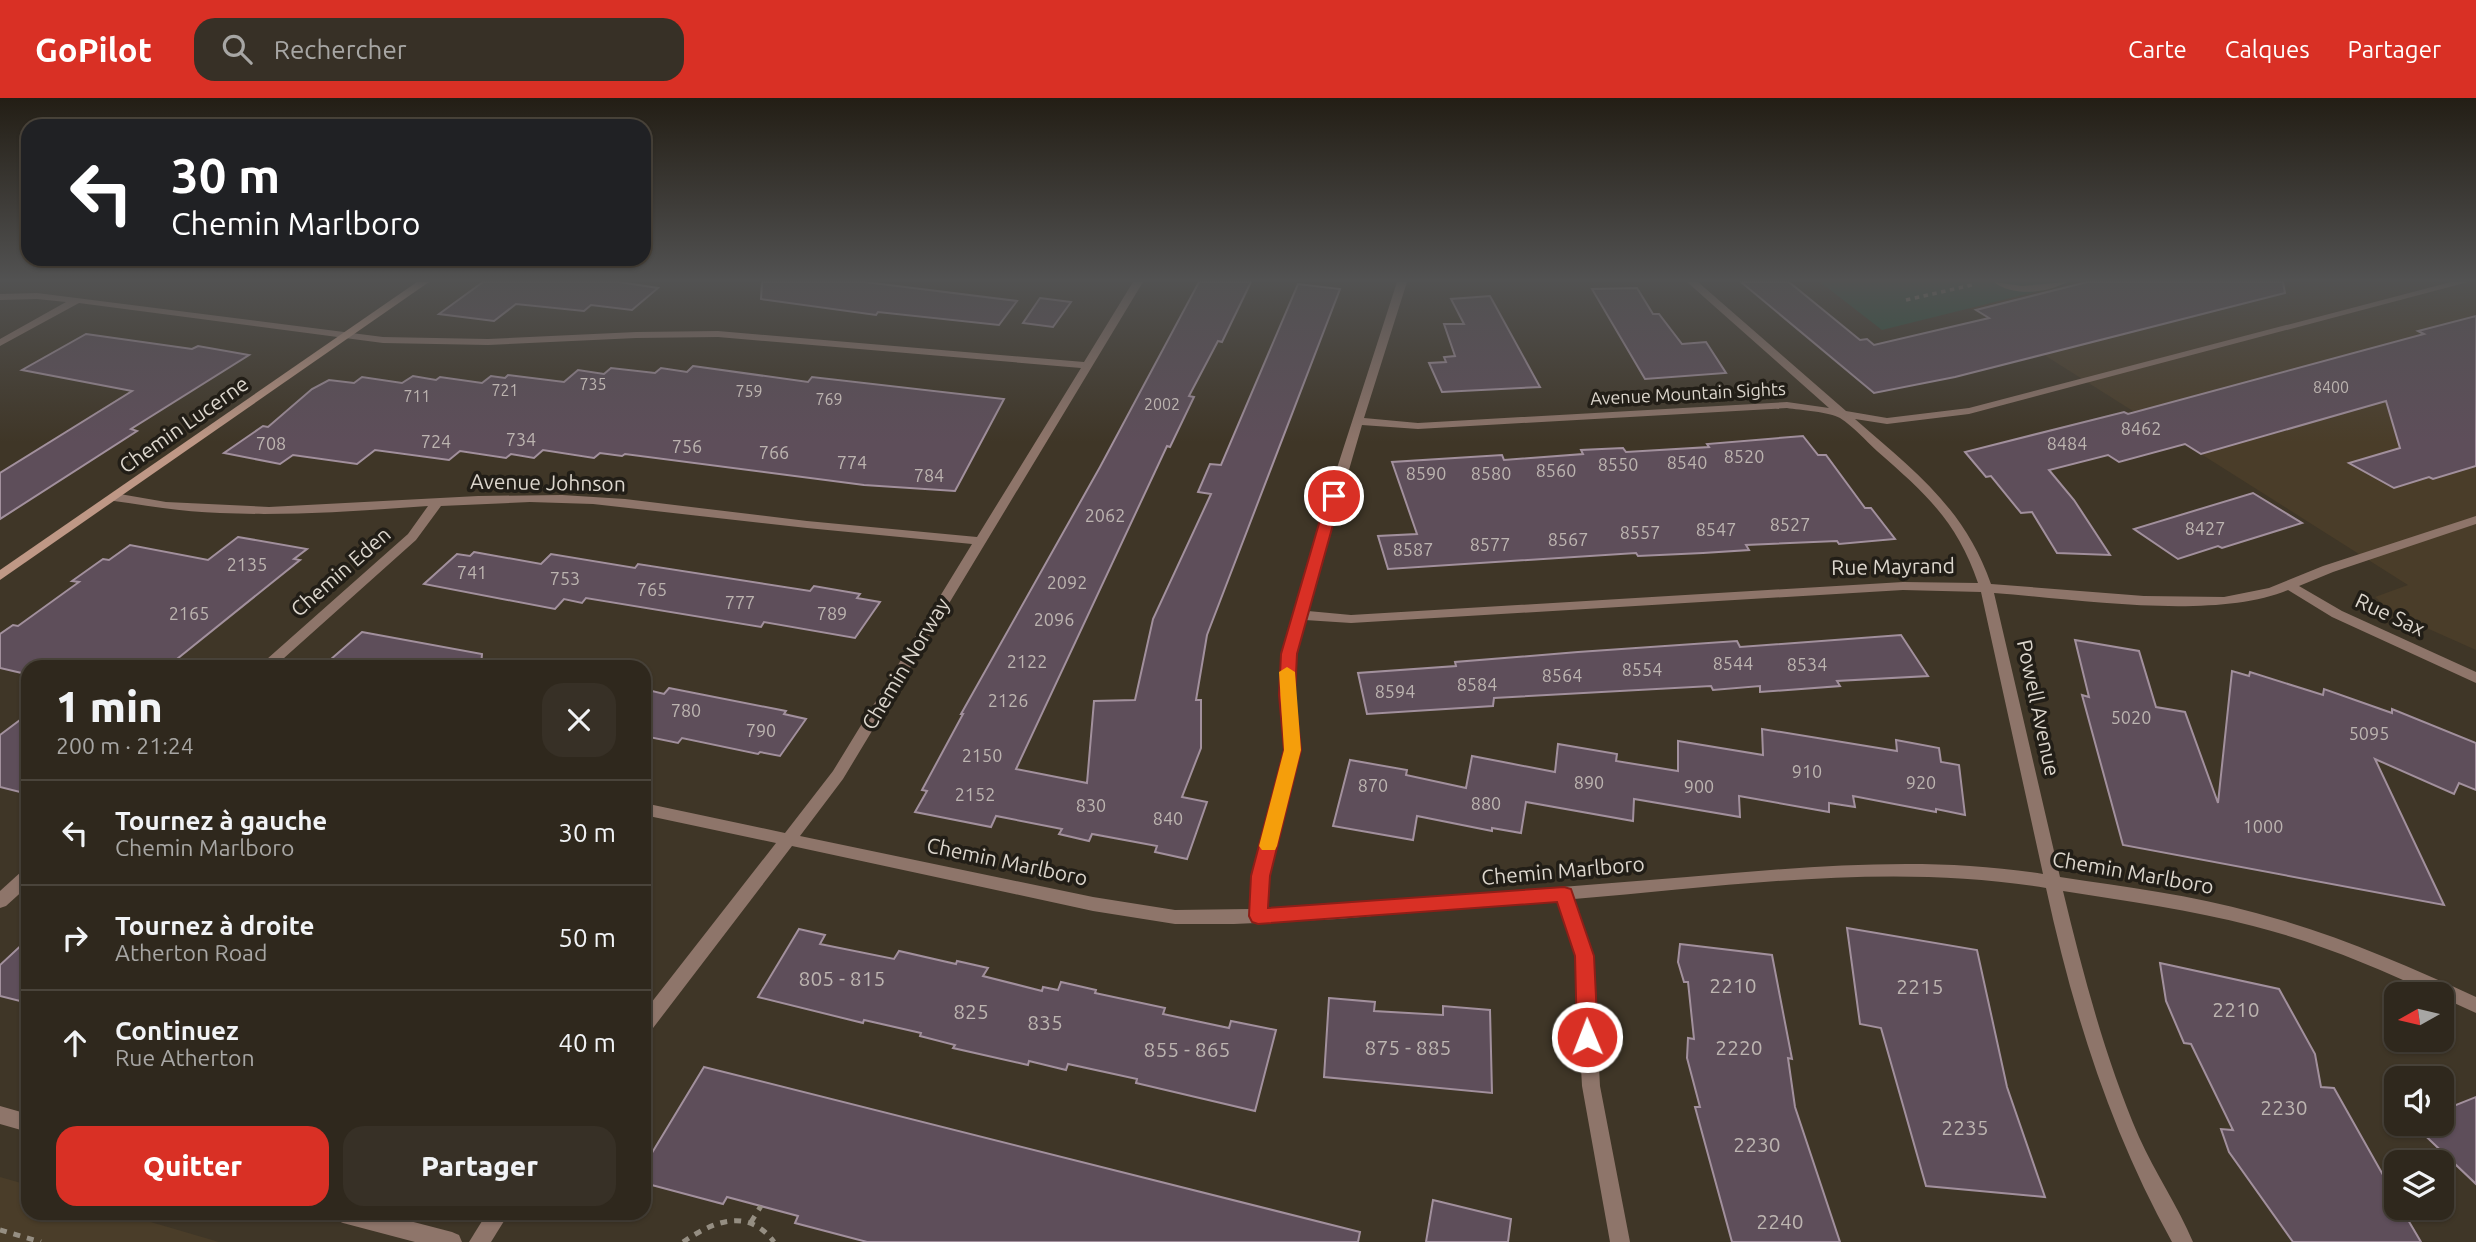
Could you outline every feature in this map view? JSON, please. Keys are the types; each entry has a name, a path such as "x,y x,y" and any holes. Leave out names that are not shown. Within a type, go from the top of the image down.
{"main road":[{"name":"Chemin Lucerne","path":"0,576 345,337"}],"street":[{"path":"333,335 451,343 627,335"},
{"path":"743,335 1087,365"},
{"name":"Chemin Norway","path":"651,1017 838,775 1105,335"},
{"path":"1258,916 1260,876 1291,759 1287,671 1299,615 1385,335"},
{"name":"Powell Avenue","path":"1753,335 1914,477 1948,513 1973,553 1997,629 2086,1017 2112,1096 2141,1168 2183,1242"},
{"name":"Avenue Mountain Sights","path":"1359,421 1418,426 1787,405 1887,421 1969,411 2259,335"},
{"name":"Avenue Johnson","path":"114,497 156,505 233,510 528,498 609,501 793,523 982,541"},
{"name":"Chemin Eden","path":"273,660 412,537 437,503"},
{"name":"Rue Mayrand","path":"1299,615 1351,619 1940,585 2106,597 2209,601 2249,598 2476,520"},
{"name":"Rue Sax","path":"2289,585 2337,614 2476,678"},
{"name":"Chemin Marlboro","path":"651,810 1125,910 1175,917 1258,916 1860,870 1948,871 2053,881 2169,901 2289,929 2384,963 2476,1005"},
{"path":"0,901 21,882"},
{"path":"1564,894 1584,956 1591,1086 1620,1242"},
{"path":"0,1115 21,1121"},
{"path":"369,1220 452,1242"},
{"path":"479,1242 494,1220"}],"path":[{"path":"751,1222 761,1206"},
{"path":"682,1242 695,1233 726,1220 751,1222 765,1231 774,1242"},
{"path":"0,1230 41,1242"}],"shaded area":[{"path":"2013,335 2476,335 2476,650 2393,613 2375,597 2408,585"},
{"path":"0,1177 21,1183 21,1220 144,1220 219,1242 0,1242"}],"building":[{"path":"84,335 192,349 198,346 249,355 131,429 137,431 0,519 0,473 132,391 22,370"},
{"path":"1170,335 1225,335 1222,342 1218,341 1189,396 1194,397 1170,447 1167,446 1016,769 1087,783 1094,701 1135,700 1153,619 1211,494 1198,492 1210,464 1221,465 1276,335 1322,335 1207,635 1196,700 1201,700 1201,748 1182,797 1207,802 1187,859 1155,852 1157,846 1092,834 1089,841 1059,834 1062,829 996,816 991,827 915,812 927,791 922,790 961,714"},
{"path":"1448,335 1512,335 1540,387 1442,392 1429,363 1446,362 1444,357 1455,356"},
{"path":"1619,335 1675,335 1682,344 1706,342 1726,373 1645,379"},
{"path":"1805,335 1854,335 1860,340 1867,339 1874,345 1915,335 2118,335 1955,377 1874,393"},
{"path":"2419,335 2476,335 2476,466 2394,488 2349,463 2400,448 2386,401 2201,454 2185,444 2119,462 2108,455 2049,470 2074,500 2110,555 2057,553 2032,512 2021,513 1991,476 1986,477 1965,452 2124,412 2128,414"},
{"path":"693,366 808,382 812,377 1004,399 955,491 864,485 625,454 622,456 600,453 594,458 543,450 534,458 511,454 506,458 460,451 449,460 375,450 357,464 293,455 280,464 224,453 263,426 268,427 312,389 329,380 354,383 362,377 402,383 413,376 482,383 491,376 505,378 508,375 564,382 578,370 604,374 611,368 655,373 661,368 687,372"},
{"path":"1803,436 1818,455 1826,455 1865,508 1871,508 1895,539 1839,544 1837,541 1746,545 1749,550 1638,556 1636,553 1388,569 1378,536 1417,534 1392,462 1502,455 1504,460 1583,454 1581,450 1623,448 1626,452 1709,447 1707,444"},
{"path":"2253,493 2302,523 2178,559 2134,529"},
{"path":"238,537 307,549 294,559 300,560 176,660 21,660 21,673 0,668 0,634 13,625 18,626 79,582 72,581 103,559 109,560 130,545 208,560"},
{"path":"474,552 541,564 551,554 635,568 638,564 810,591 814,586 860,594 857,598 880,602 855,638 764,622 761,627 586,598 582,603 564,599 555,609 424,584 457,554 470,556"},
{"path":"362,632 482,654 482,660 330,660"},
{"path":"1901,635 1928,676 1837,681 1840,686 1760,692 1760,686 1713,690 1711,686 1494,698 1493,706 1367,714 1358,673 1456,666 1455,662 1578,652 1737,641 1740,647"},
{"path":"2075,640 2139,651 2156,707 2185,712 2218,803 2232,671 2249,676 2250,672 2323,695 2324,689 2392,713 2392,709 2476,743 2476,790 2459,783 2454,794 2375,759 2444,905 2123,845 2082,695 2089,697"},
{"path":"669,688 786,711 784,714 806,719 780,756 682,738 678,743 651,737 651,691 664,694"},
{"path":"21,719 21,792 0,787 0,735"},
{"path":"1762,729 1897,751 1896,740 1939,748 1941,762 1959,765 1965,815 1853,796 1855,807 1829,803 1829,812 1739,796 1740,817 1634,799 1633,821 1526,802 1521,833 1492,828 1492,831 1417,816 1413,840 1333,826 1350,760 1407,770 1406,775 1466,788 1472,756 1555,772 1558,744 1617,754 1616,761 1678,771 1678,741 1763,755"},
{"path":"1847,928 1977,950 2007,1087 2045,1197 1926,1186 1881,1028 1860,1024"},
{"path":"799,929 825,935 820,944 894,959 899,951 956,964 957,961 988,968 983,976 1042,991 1043,987 1058,990 1061,982 1096,990 1095,993 1165,1008 1163,1014 1229,1028 1231,1021 1276,1030 1255,1111 1136,1083 1137,1079 1068,1064 1066,1070 1029,1061 1028,1065 953,1048 955,1045 920,1036 921,1033 864,1020 863,1023 758,997"},
{"path":"1680,944 1772,955 1792,1059 1788,1058 1795,1107 1840,1242 1732,1242 1695,1107 1700,1107 1687,1058 1688,1038 1694,1039 1688,982 1684,982 1678,962"},
{"path":"21,946 21,1001 0,996 0,965"},
{"path":"2160,963 2279,989 2315,1054 2321,1087 2334,1088 2384,1177 2384,1220 2408,1220 2421,1242 2293,1242 2229,1152 2221,1129 2233,1130 2191,1044 2184,1043 2166,1001"},
{"path":"1329,998 1375,1002 1374,1011 1443,1015 1443,1006 1490,1010 1492,1093 1324,1077"},
{"path":"704,1067 1360,1232 1358,1242 867,1242 795,1223 798,1216 727,1197 723,1204 651,1185 651,1154"},
{"path":"2476,1097 2476,1184 2454,1163 2454,1150 2440,1150 2426,1136 2454,1136 2454,1106"},
{"path":"1433,1200 1511,1219 1508,1242 1426,1242"}],"slow traffic":[{"path":"1268,846 1292,750 1287,672"}],"route":[{"path":"1334,496 1289,654 1287,695 1292,750 1260,876 1258,916 1564,894 1584,956 1587,1037"}]}
